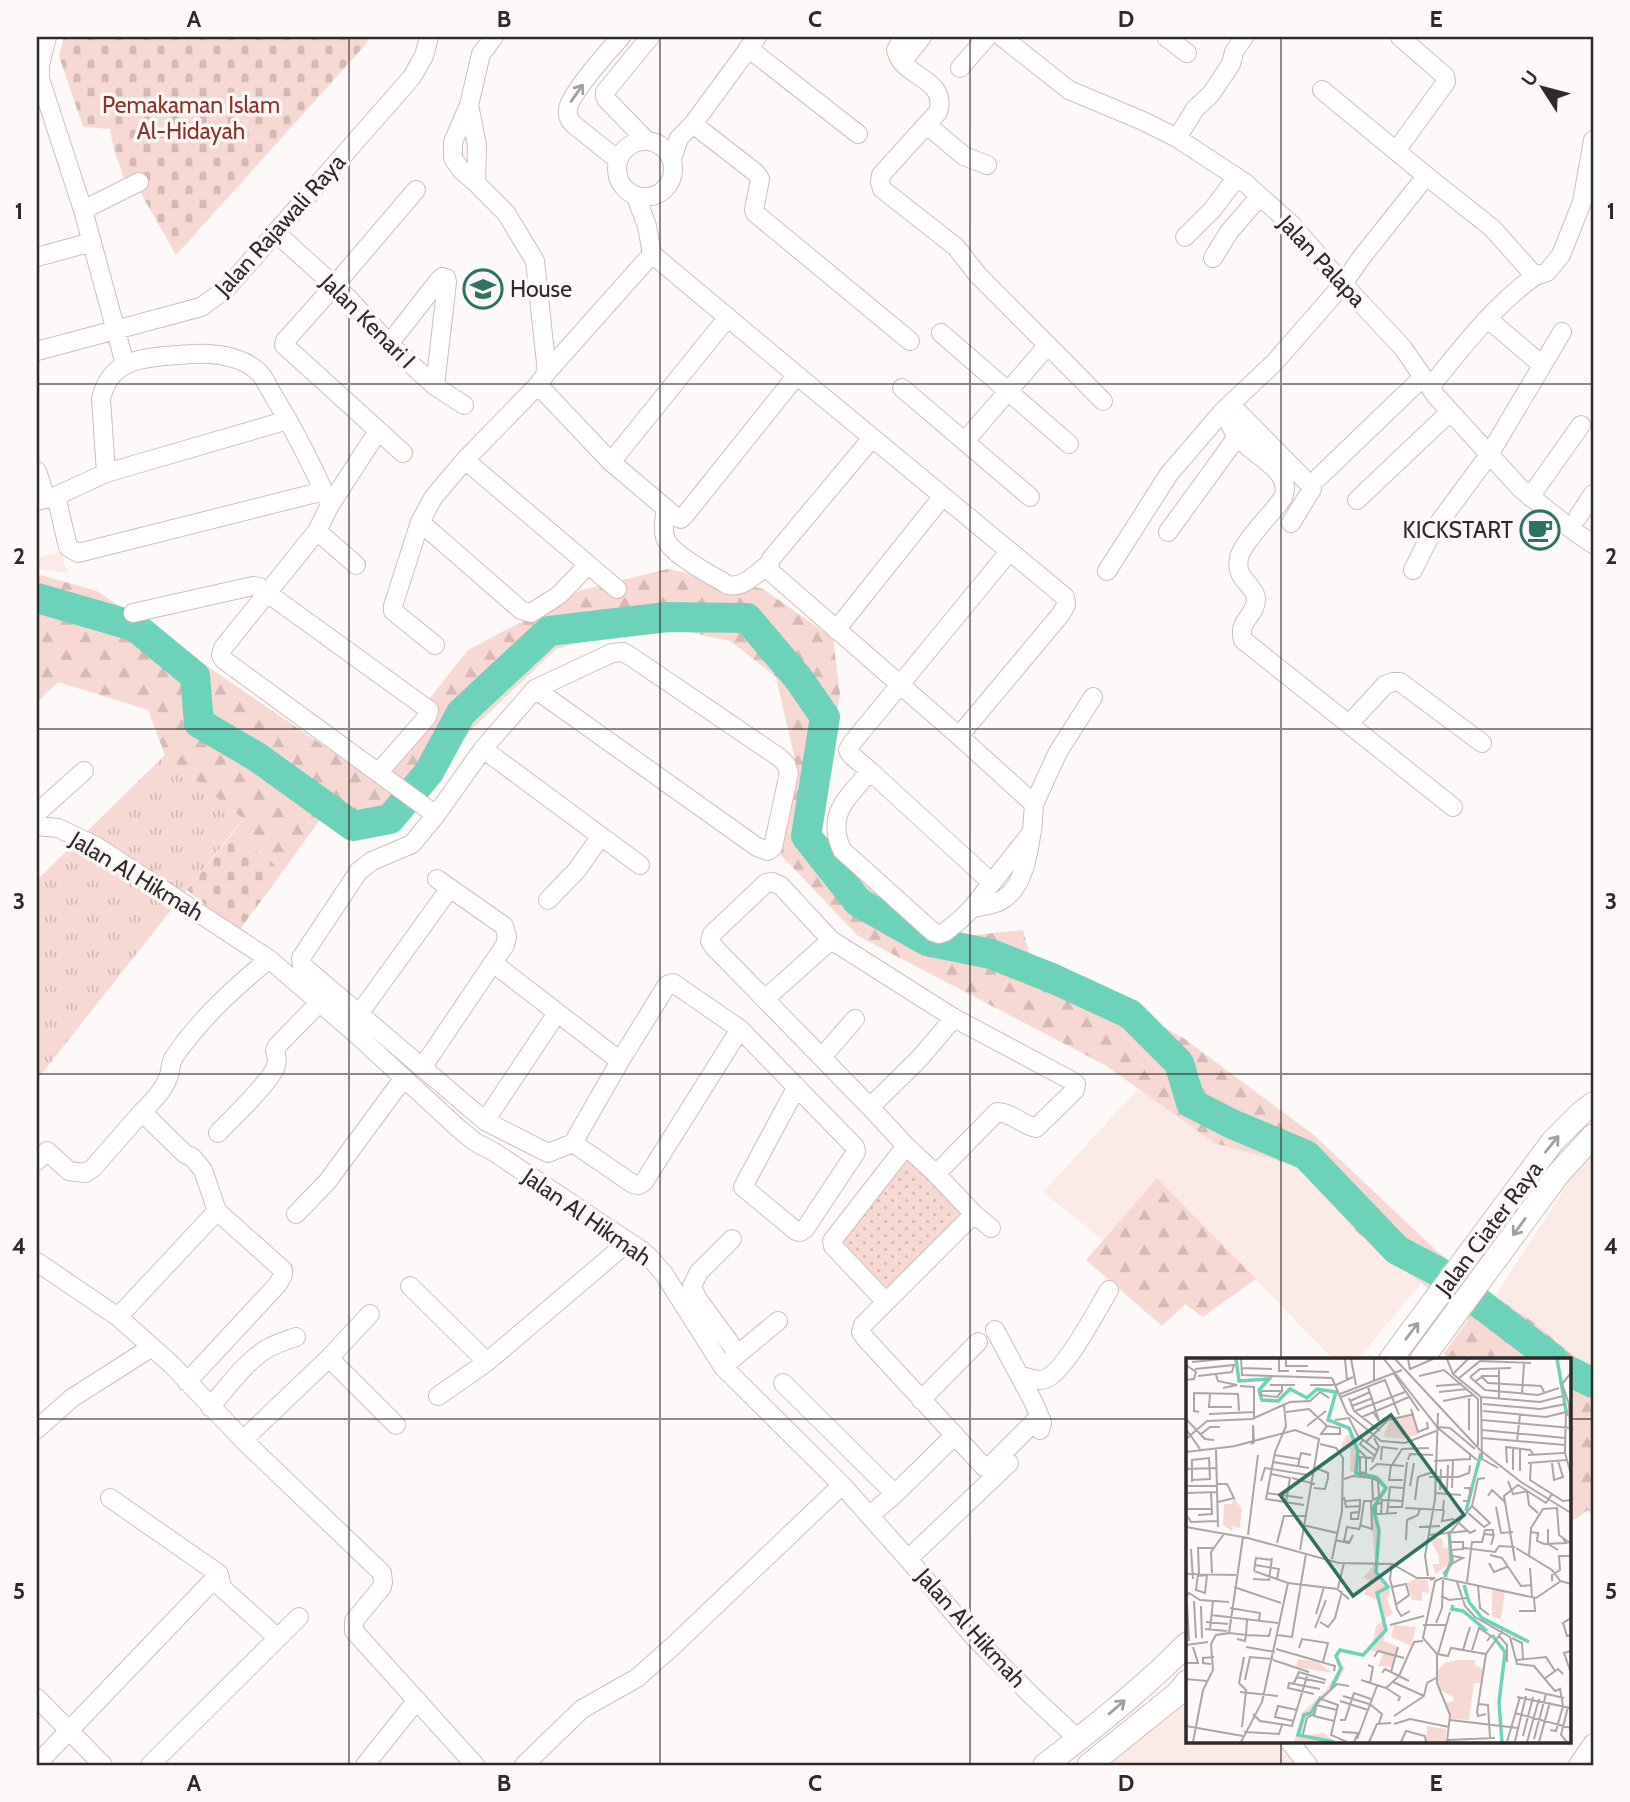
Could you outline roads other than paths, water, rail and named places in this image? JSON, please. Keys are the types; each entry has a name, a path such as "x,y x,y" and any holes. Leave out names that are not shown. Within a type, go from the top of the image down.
{"main road":[{"name":"Jalan Ciater Raya","path":"1392,1358 1553,1141 1593,1104"},
{"name":"Jalan Ciater Raya","path":"1423,1358 1559,1173 1593,1136"},
{"path":"1045,1765 1079,1740 1186,1645"},
{"path":"1089,1765 1177,1694 1186,1683"}],"street":[{"path":"47,37 38,70 40,79 83,210 125,364"},
{"name":"Jalan Rajawali Raya","path":"37,351 201,307 213,300 226,289 412,77 425,56 429,37"},
{"path":"494,37 481,54 469,105 453,142 453,158 461,170 506,213 535,261 542,379 611,462 681,519 797,375"},
{"path":"650,37 606,89 605,96 660,148 673,172 663,191 644,197 628,193 619,182 616,167 626,148 639,141 660,148 679,138 693,124 752,42 859,134"},
{"path":"903,37 897,50 900,60 939,92 941,103 938,112 881,175 882,189 956,247 977,274 1104,401"},
{"path":"902,62 922,37"},
{"path":"960,68 987,37"},
{"name":"Jalan Palapa","path":"1002,37 1069,90 1177,138 1237,177 1292,225 1403,348 1426,383 1450,412 1521,489 1593,544"},
{"path":"1167,37 1187,53"},
{"path":"1177,138 1195,109 1210,94 1231,64 1234,52 1244,37"},
{"path":"1396,151 1446,82 1445,76 1400,37"},
{"path":"618,160 573,124 568,114 570,102 611,40 630,60"},
{"path":"1322,90 1492,228 1535,276"},
{"path":"693,124 756,173 760,179 755,213 909,341"},
{"path":"927,125 964,156 986,165"},
{"path":"1319,477 1426,383 1524,284 1547,272 1561,255 1582,202 1593,140"},
{"path":"1107,571 1169,474 1227,407 1275,362 1343,284 1421,185 1424,174"},
{"path":"1185,237 1212,210 1237,177"},
{"path":"83,210 134,185"},
{"path":"403,453 284,345 416,190"},
{"path":"1213,258 1229,232 1259,196"},
{"path":"644,197 652,254 1065,597 1066,605 1061,614 959,736"},
{"name":"Jalan Kenari I","path":"275,232 349,299 388,344 435,386 464,405"},
{"path":"37,257 92,242"},
{"path":"435,645 393,611 420,522 433,498 652,254"},
{"path":"388,344 439,280 446,278 435,386"},
{"path":"611,462 727,317"},
{"path":"1488,319 1542,365"},
{"path":"941,332 1069,444"},
{"path":"1413,570 1432,532 1489,455 1562,332"},
{"path":"965,441 1048,345"},
{"path":"106,473 101,399 109,379 125,364 152,358 216,354 237,359 259,373 288,420 327,498"},
{"path":"902,388 1030,497"},
{"path":"1227,407 1237,437 1276,470 1284,481 1286,492 1238,560 1239,571 1257,596 1256,605 1240,632 1243,640 1453,807"},
{"path":"1227,407 1310,485 1312,489 1291,523"},
{"path":"1357,500 1450,412"},
{"path":"46,499 106,473 288,420"},
{"path":"1530,497 1581,425"},
{"path":"378,431 327,498 317,531 223,648 221,655 430,811"},
{"path":"1168,532 1237,437"},
{"path":"872,438 771,559 769,566 772,573 1034,804"},
{"path":"465,460 617,589"},
{"path":"37,471 46,499 68,547 78,554 327,498"},
{"path":"1578,517 1593,494"},
{"path":"836,630 942,497"},
{"path":"666,508 664,530 668,544 728,585 734,587 743,584 770,563"},
{"path":"420,522 526,612 531,613 559,595 588,565"},
{"path":"317,531 356,565"},
{"path":"992,883 848,750 1009,552"},
{"path":"133,613 253,586 259,587 429,710 427,717 382,776"},
{"path":"535,689 757,847 768,851 773,847 789,772 786,764 633,658 623,652 611,653 535,689 430,811 412,844 372,860 359,871 301,958 302,965 485,1121 548,1153 573,1143 620,1061 670,983 673,983 740,1029 855,1147 856,1152 805,1229 800,1232 743,1187 796,1088"},
{"path":"1349,723 1385,685 1400,682 1482,743"},
{"path":"972,908 1006,898 1020,879 1027,862 1034,804 1058,752 1093,697"},
{"path":"483,749 640,864"},
{"path":"37,813 84,771"},
{"path":"870,771 841,808 836,818 835,836 842,850 933,932 945,932 972,908 1032,832"},
{"name":"Jalan Al Hikmah","path":"37,826 58,828 96,846 269,959 475,1142 641,1250 664,1274 723,1367 842,1485 972,1634 1033,1698 1079,1740"},
{"path":"548,900 577,870 601,836"},
{"path":"936,1174 997,1111 1035,1128 1076,1087 1072,1081 954,1018 831,940 781,886 772,882 766,883 712,934 710,941 906,1146 991,1228"},
{"path":"359,1014 444,884 504,926 507,936 505,945 422,1068"},
{"path":"765,999 831,940"},
{"path":"37,1161 47,1151 69,1171 85,1173 93,1168 161,1092 169,1077 172,1060 217,1005 269,959"},
{"path":"493,963 620,1061"},
{"path":"218,1133 266,1082 276,1067 275,1050 278,1045 320,1002"},
{"path":"485,1121 557,1013"},
{"path":"870,1107 919,1059 954,1018"},
{"path":"822,1057 855,1019"},
{"path":"573,1143 633,1184 644,1182 740,1029"},
{"path":"296,1214 327,1182 403,1079"},
{"path":"142,1112 185,1154 192,1157 203,1170 217,1211 279,1267 283,1275 278,1284 187,1382"},
{"path":"886,1302 833,1246 832,1241 906,1146"},
{"path":"118,1317 217,1211"},
{"path":"974,1214 863,1325 861,1332 981,1465 989,1467 1035,1421"},
{"path":"732,1239 699,1272 692,1286 697,1298 738,1354"},
{"path":"438,1396 487,1362 628,1242"},
{"path":"37,1262 118,1317 172,1365 243,1440 382,1573 382,1587 357,1617 353,1625 354,1631 475,1765"},
{"path":"410,1286 487,1362"},
{"path":"1018,1375 1044,1380 1054,1374 1109,1290"},
{"path":"243,1440 329,1358 370,1314"},
{"path":"723,1367 778,1321"},
{"path":"908,1559 1040,1431 1042,1422 1033,1401 995,1330"},
{"path":"210,1407 261,1352 296,1337"},
{"path":"922,1400 978,1342"},
{"path":"37,1429 72,1398 152,1347"},
{"path":"329,1358 396,1425"},
{"path":"782,1383 895,1494"},
{"path":"870,1516 954,1435"},
{"path":"524,1765 582,1709 637,1678 842,1485"},
{"path":"110,1498 219,1574 222,1588 278,1639"},
{"path":"37,1764 219,1574"},
{"path":"150,1765 299,1618"},
{"path":"37,1698 103,1765"},
{"path":"366,1765 418,1700"},
{"path":"1290,1742 1308,1765"},
{"path":"1578,1765 1593,1743"}],"waterway":[{"path":"37,598 134,626 195,676 199,723 257,757 353,826 390,819 429,772 461,713 549,631 667,617 747,618 798,678 825,717 806,836 858,902 927,941 991,954 1130,1014 1179,1063 1191,1103 1232,1124 1306,1155 1397,1250 1437,1271 1552,1358"},
{"path":"1570,1372 1593,1383"}],"place":[{"name":"House","path":"483,289"},
{"name":"KICKSTART","path":"1540,530"}],"park label":[{"name":"Pemakaman Islam Al-Hidayah","path":"191,118"}]}
